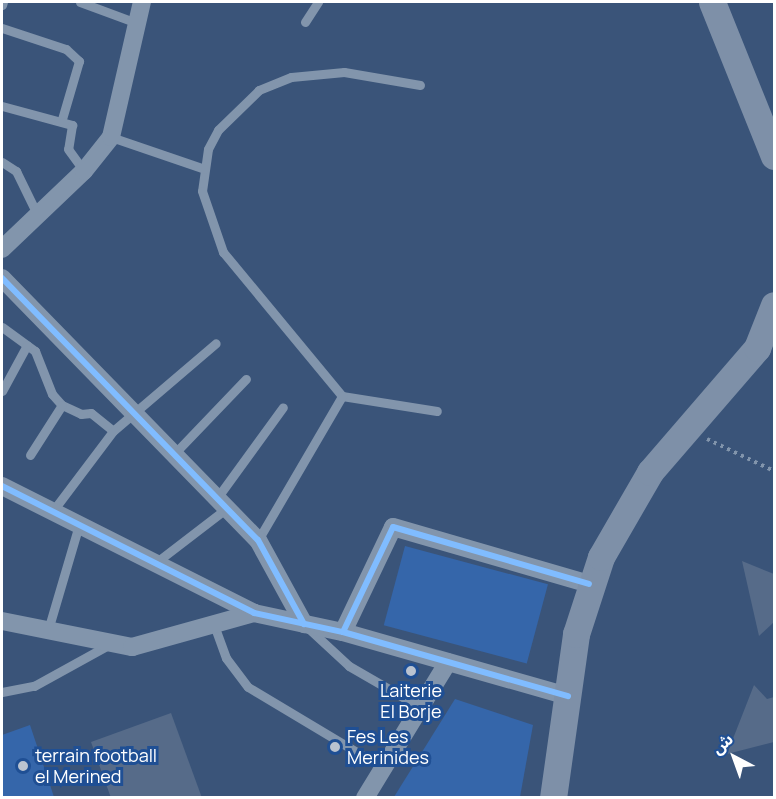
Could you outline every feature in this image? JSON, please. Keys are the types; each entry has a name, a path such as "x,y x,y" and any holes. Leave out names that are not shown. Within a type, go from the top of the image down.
{"main road":[{"path":"712,2 774,156"},
{"path":"553,798 568,696 589,584 633,497 684,429 752,356 774,305"}],"street":[{"path":"2,249 84,171 111,137 134,22 142,2"},
{"path":"2,278 258,540 304,624"},
{"path":"2,486 254,613 343,632 568,696"},
{"path":"343,632 393,527 589,584"},
{"path":"2,621 132,647 254,613"},
{"path":"365,798 385,769 447,662"}],"lane":[{"path":"80,2 134,22"},
{"path":"305,22 318,2"},
{"path":"2,28 66,49 79,61 62,119"},
{"path":"420,85 344,72 291,77 259,90 238,106 218,130 205,169 202,191 223,252 342,396 437,411"},
{"path":"2,106 62,119 73,129 70,156 84,171"},
{"path":"111,137 205,169"},
{"path":"2,162 16,171 38,216"},
{"path":"2,327 27,345 63,405 81,414 91,413 113,430"},
{"path":"52,512 113,430 135,414 216,343"},
{"path":"2,391 27,345"},
{"path":"174,454 246,379"},
{"path":"258,540 342,396"},
{"path":"30,455 63,405"},
{"path":"154,564 222,503 283,407"},
{"path":"48,630 79,525"},
{"path":"304,624 356,671 420,707"},
{"path":"214,625 226,658 248,687 385,769"},
{"path":"2,692 34,686 112,643"}],"path":[{"path":"684,429 774,471"}],"shaded area":[{"path":"405,546 548,584 527,664 384,625"},
{"path":"455,699 533,725 520,797 394,797"},
{"name":"terrain football el Merined","path":"30,725 54,797 2,797 2,735"}],"building":[{"path":"742,561 774,574 774,622 759,636"},
{"path":"754,685 767,699 774,697 774,742 727,754"},
{"path":"171,713 202,798 111,798 91,742"}],"cycle path":[{"path":"2,278 258,540 304,624"},
{"path":"2,486 254,613 343,632 568,696"},
{"path":"343,632 393,527 589,584"}],"place":[{"name":"Laiterie El Borje","path":"411,671"},
{"name":"Fes Les Merinides","path":"335,747"},
{"name":"terrain football el Merined","path":"23,766"}]}
